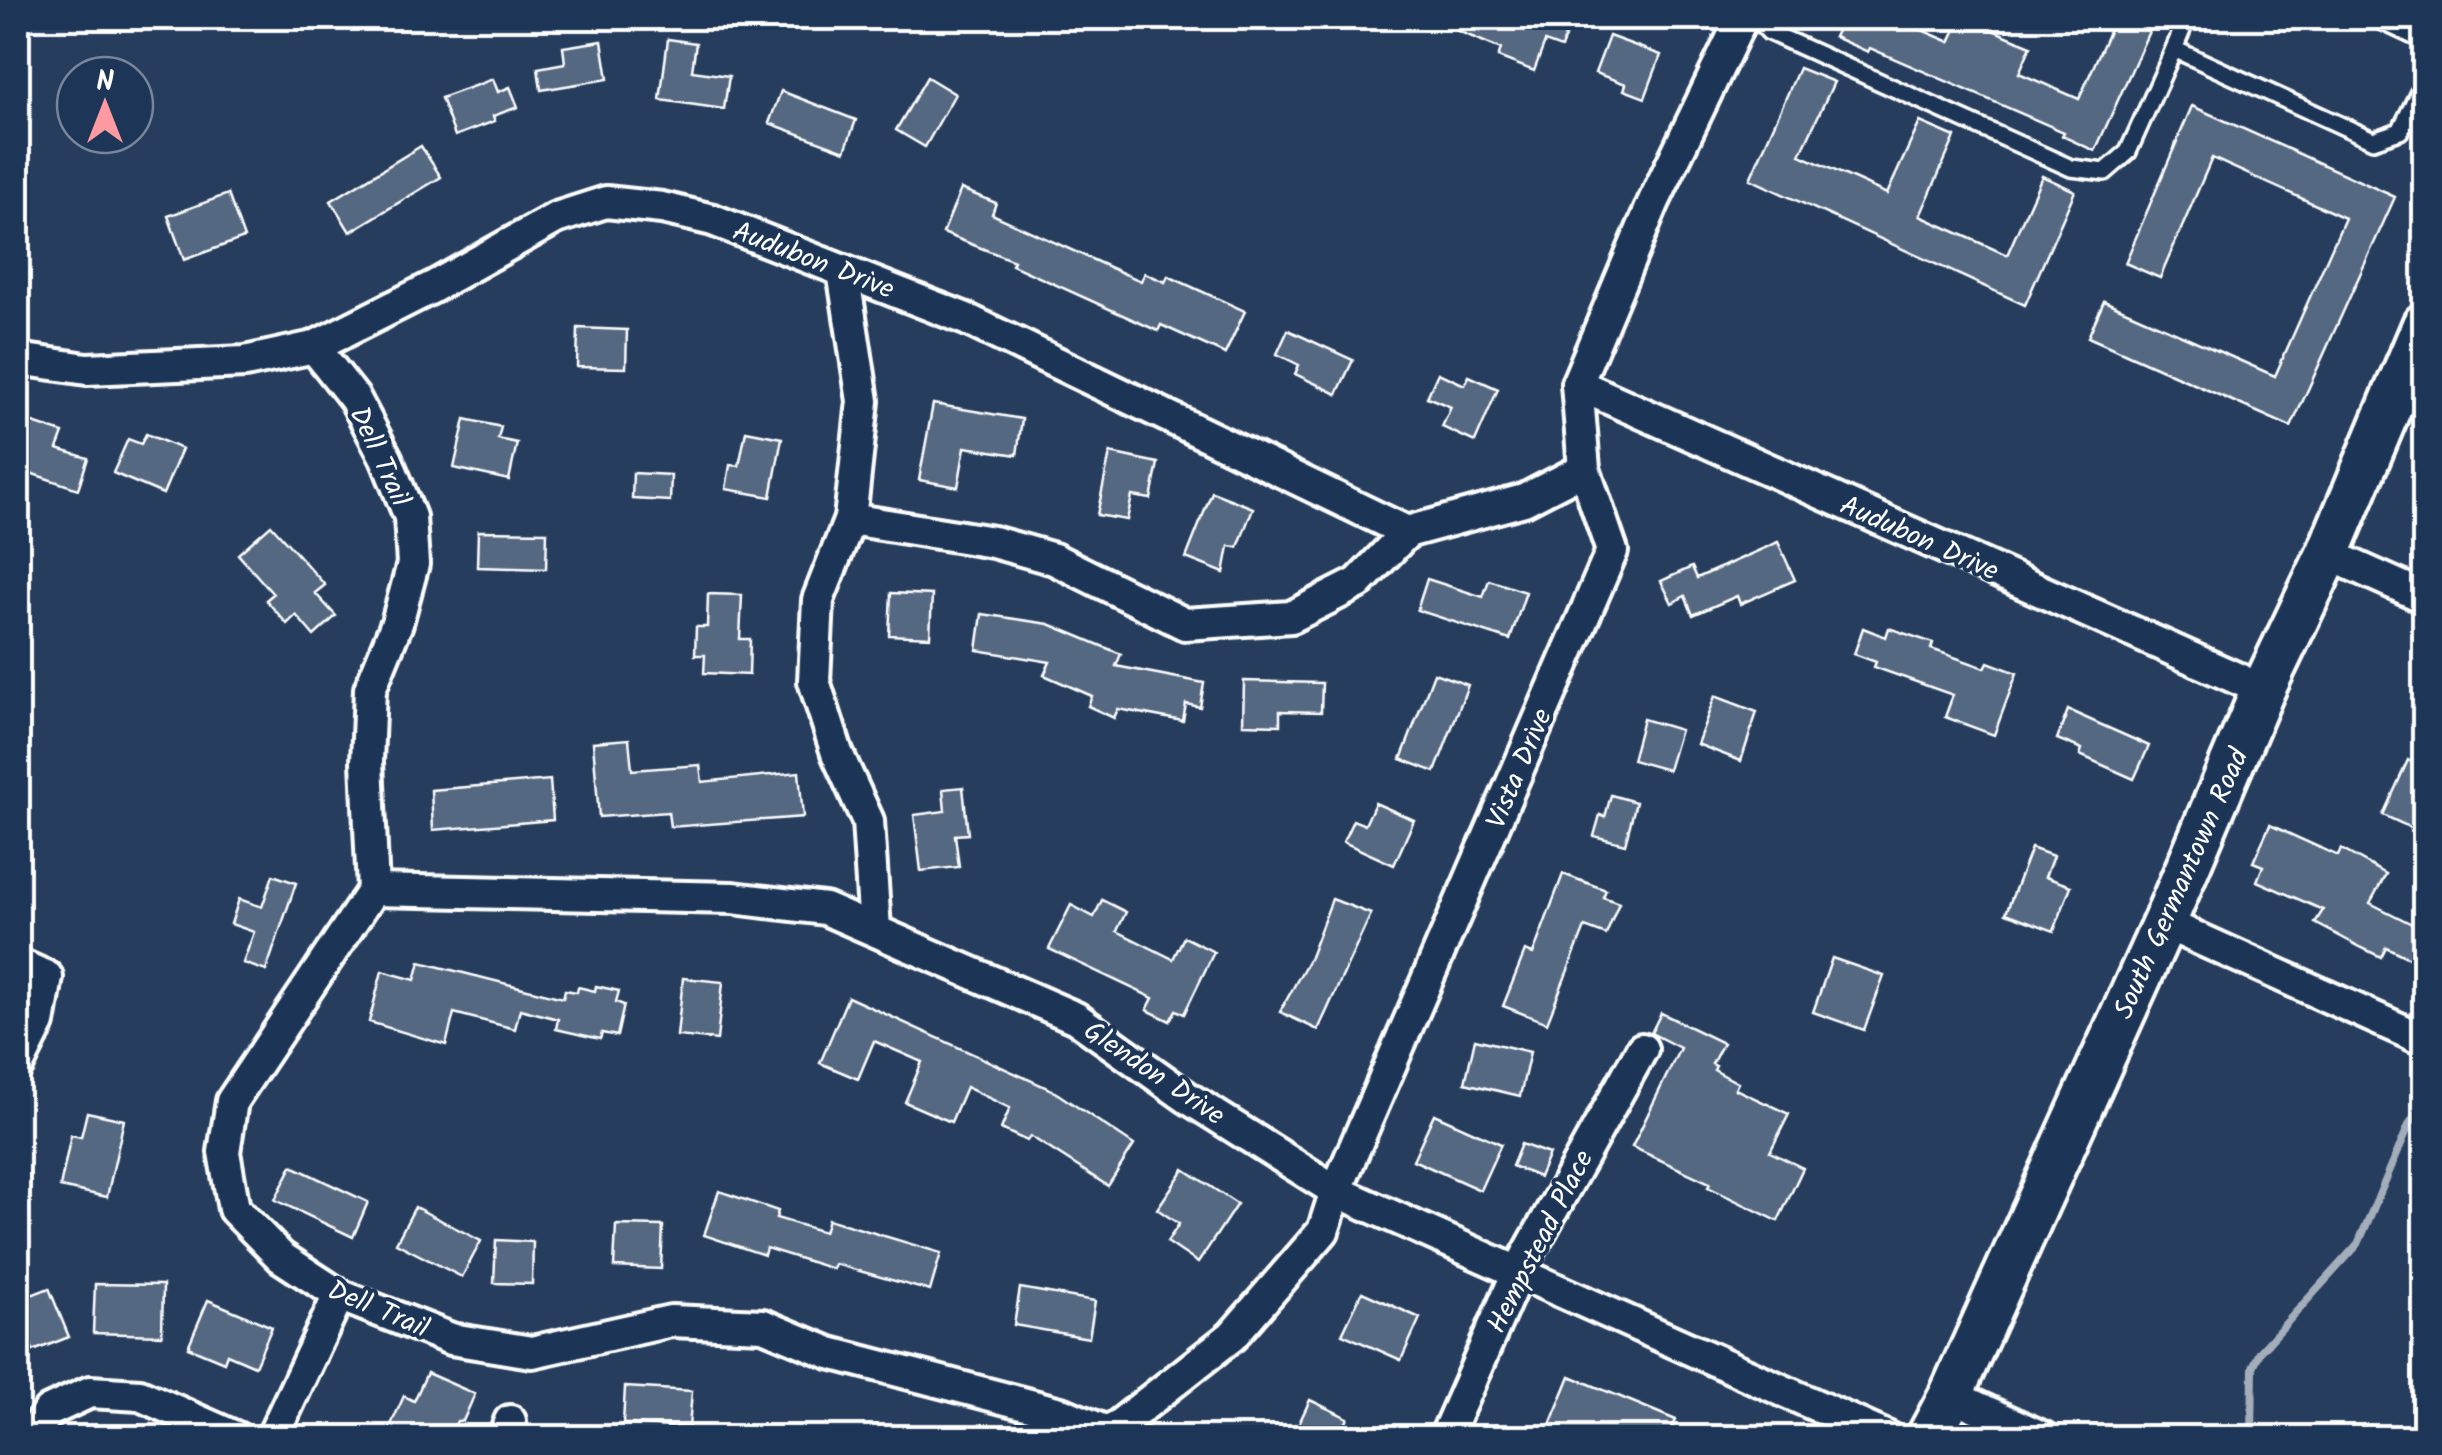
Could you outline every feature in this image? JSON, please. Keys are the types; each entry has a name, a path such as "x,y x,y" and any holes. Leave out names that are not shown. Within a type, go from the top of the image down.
{"main road":[{"name":"South Germantown Road","path":"1928,1438 2164,923 2263,690 2328,554 2424,325"}],"street":[{"name":"Vista Drive","path":"1115,1435 1232,1336 1323,1231 1336,1190 1612,551 1584,469 1577,384 1654,202 1742,18"},
{"name":"Audubon Drive","path":"18,359 87,369 245,362 314,347 433,287 556,218 606,202 662,208 713,220 966,319 1407,532"},
{"path":"843,271 863,402 850,520 818,600 814,681 837,753 868,821 876,930"},
{"name":"Dell Trail","path":"314,347 356,399 386,458 410,517 412,564 397,622 370,689 368,762 373,890 232,1101 224,1152 234,1209 281,1257 339,1295 451,1339 532,1352 670,1321 762,1325 830,1353 1064,1414 1115,1435"},
{"name":"Audubon Drive","path":"1577,384 2263,690"},
{"path":"850,520 993,542 1054,559 1185,624 1291,617 1358,583 1407,532 1524,500 1584,469"},
{"path":"2328,554 2424,597"},
{"name":"Glendon Drive","path":"373,890 733,898 825,909 1076,1018 1188,1098 1336,1190 1889,1438"},
{"path":"2164,923 2424,1040"},
{"path":"18,964 47,977 39,1023 18,1065"},
{"name":"Hempstead Place","path":"1445,1438 1519,1270 1642,1048"},
{"path":"272,1438 339,1295"},
{"path":"30,1438 49,1411 90,1392 140,1395 237,1438"},
{"path":"1951,1395 2044,1438"}],"lane":[{"path":"1756,18 1770,32 2071,168 2104,172 2128,152 2187,18"},
{"path":"2375,18 2420,39 2424,47"},
{"path":"2174,49 2374,140 2400,131 2419,104 2424,82"}],"building":[{"path":"1427,18 1572,18 1561,48 1545,42 1534,71 1498,57 1501,49"},
{"path":"1843,18 1894,18 1950,42 1964,18 2031,46 2019,73 2079,99 2115,18 2155,18 2095,151 2062,136 2064,132 1870,48 1868,52 1834,37"},
{"path":"1609,36 1661,55 1645,98 1624,90 1626,84 1595,73"},
{"path":"668,39 696,43 692,71 729,76 724,109 660,100"},
{"path":"602,41 608,79 541,90 538,68 565,63 563,47"},
{"path":"1799,68 1834,82 1800,155 1887,194 1920,122 1955,137 1920,216 2007,255 2042,176 2075,191 2025,305 1750,179"},
{"path":"927,77 955,94 925,147 896,130"},
{"path":"493,79 498,92 510,87 518,107 493,116 495,121 455,136 441,98"},
{"path":"781,91 856,120 845,151 769,123"},
{"path":"2192,106 2395,197 2291,427 2088,337 2104,301 2275,376 2345,218 2212,158 2160,278 2125,263"},
{"path":"421,146 441,177 350,232 331,201"},
{"path":"961,189 996,203 992,214 1141,281 1145,273 1165,282 1168,276 1245,311 1225,354 1161,325 1158,331 1012,265 1014,261 943,233"},
{"path":"228,194 244,238 184,260 168,216"},
{"path":"578,328 627,330 626,368 577,367"},
{"path":"1288,330 1353,360 1337,394 1295,374 1299,365 1277,354"},
{"path":"1438,373 1465,385 1469,376 1498,389 1475,442 1442,427 1451,407 1427,397"},
{"path":"933,404 1022,419 1017,455 965,447 958,487 919,480"},
{"path":"18,418 63,433 57,449 88,458 78,489 18,469"},
{"path":"465,419 501,427 498,439 517,443 509,480 454,468"},
{"path":"746,431 782,438 771,497 726,489 730,465 739,466"},
{"path":"146,434 182,449 163,494 113,473 128,439 141,444"},
{"path":"1110,453 1158,463 1151,499 1132,496 1127,520 1097,515"},
{"path":"633,473 671,475 670,501 632,499"},
{"path":"1212,492 1253,508 1238,547 1229,546 1224,573 1186,558"},
{"path":"271,525 325,585 315,593 336,616 314,636 296,615 287,624 266,600 273,594 238,554"},
{"path":"478,531 547,532 546,569 477,567"},
{"path":"1778,542 1795,580 1740,604 1737,596 1693,615 1685,596 1672,603 1661,581 1692,567 1697,578"},
{"path":"1427,579 1483,597 1489,580 1526,592 1510,640 1417,610"},
{"path":"891,593 932,595 930,637 889,635"},
{"path":"708,594 742,595 740,639 750,639 749,675 704,673 705,655 695,655 696,627 707,627"},
{"path":"982,614 1049,624 1121,654 1116,666 1204,683 1200,707 1186,704 1183,721 1118,709 1114,718 1088,706 1092,696 1044,675 1050,662 977,650"},
{"path":"1863,628 1886,637 1889,628 1933,643 1931,649 1985,668 1988,662 2017,673 1994,735 1945,717 1953,695 1874,667 1876,662 1854,654"},
{"path":"1434,673 1468,685 1435,772 1401,759"},
{"path":"1244,681 1322,683 1321,712 1280,711 1280,725 1243,724"},
{"path":"1715,696 1757,712 1741,761 1697,744"},
{"path":"2068,710 2149,746 2134,779 2080,755 2082,749 2057,739"},
{"path":"1643,719 1680,730 1668,770 1632,760"},
{"path":"629,739 632,770 700,765 702,782 799,772 803,817 670,827 668,812 599,817 593,742"},
{"path":"2408,760 2424,768 2424,834 2383,815"},
{"path":"550,780 553,820 433,830 431,790"},
{"path":"963,787 968,834 955,835 959,867 921,871 914,815 945,811 943,789"},
{"path":"1611,795 1636,802 1625,844 1594,836"},
{"path":"1375,803 1414,820 1394,865 1343,842 1353,820 1365,825"},
{"path":"2270,825 2338,856 2341,849 2386,874 2370,903 2424,930 2409,958 2386,947 2381,957 2360,947 2315,923 2323,910 2257,881 2263,866 2253,862"},
{"path":"2031,848 2053,856 2045,877 2071,886 2054,931 2006,913"},
{"path":"1563,874 1606,890 1603,897 1619,903 1606,935 1585,927 1547,1023 1503,1006 1525,951 1533,954"},
{"path":"273,875 296,883 266,971 243,963 254,932 231,924 239,899 262,907"},
{"path":"1332,899 1371,914 1318,1030 1280,1012 1310,957"},
{"path":"1102,900 1126,912 1117,931 1173,959 1184,937 1214,952 1184,1014 1176,1010 1170,1021 1147,1010 1153,998 1049,949 1071,905 1094,917"},
{"path":"1832,958 1884,976 1864,1030 1813,1012"},
{"path":"420,962 563,998 565,990 577,992 578,987 619,991 616,1002 624,1005 617,1036 602,1033 600,1039 556,1029 558,1019 520,1009 515,1029 454,1013 446,1045 369,1022 382,971 415,980"},
{"path":"683,978 723,982 717,1040 677,1036"},
{"path":"848,997 1052,1090 1134,1145 1108,1186 1030,1136 1027,1141 1001,1129 1010,1108 966,1087 951,1122 905,1102 922,1062 874,1041 858,1079 820,1063"},
{"path":"1661,1013 1723,1043 1712,1064 1716,1066 1714,1070 1738,1083 1735,1089 1789,1114 1770,1152 1803,1168 1778,1221 1708,1187 1710,1183 1632,1147 1680,1048 1651,1033"},
{"path":"1475,1039 1530,1052 1520,1096 1465,1083"},
{"path":"87,1112 124,1120 107,1197 60,1187 71,1135 81,1137"},
{"path":"1434,1114 1501,1144 1480,1190 1413,1160"},
{"path":"1521,1144 1549,1154 1539,1177 1512,1166"},
{"path":"292,1166 368,1202 353,1237 275,1200"},
{"path":"1184,1169 1237,1204 1198,1263 1167,1242 1179,1224 1157,1209"},
{"path":"719,1191 778,1211 776,1218 824,1232 828,1219 941,1253 930,1291 835,1264 833,1269 766,1248 764,1255 704,1235"},
{"path":"415,1207 481,1241 462,1277 396,1243"},
{"path":"616,1225 663,1226 661,1269 614,1267"},
{"path":"496,1240 533,1242 532,1284 494,1283"},
{"path":"95,1284 163,1285 162,1335 93,1333"},
{"path":"49,1288 69,1337 33,1351 31,1345 18,1350 18,1300"},
{"path":"1020,1288 1095,1301 1089,1338 1014,1325"},
{"path":"1362,1292 1420,1318 1401,1360 1342,1334"},
{"path":"208,1300 272,1327 255,1366 227,1354 224,1362 188,1347"},
{"path":"427,1373 475,1394 463,1421 457,1421 449,1438 385,1438 404,1396 414,1401"},
{"path":"1570,1376 1676,1420 1668,1438 1575,1438 1549,1427"},
{"path":"625,1387 692,1391 689,1428 623,1424"},
{"path":"1310,1400 1348,1418 1339,1438 1292,1438"}],"waterway":[{"path":"2252,1438 2253,1367 2260,1352 2358,1244 2410,1123 2424,1103"}]}
